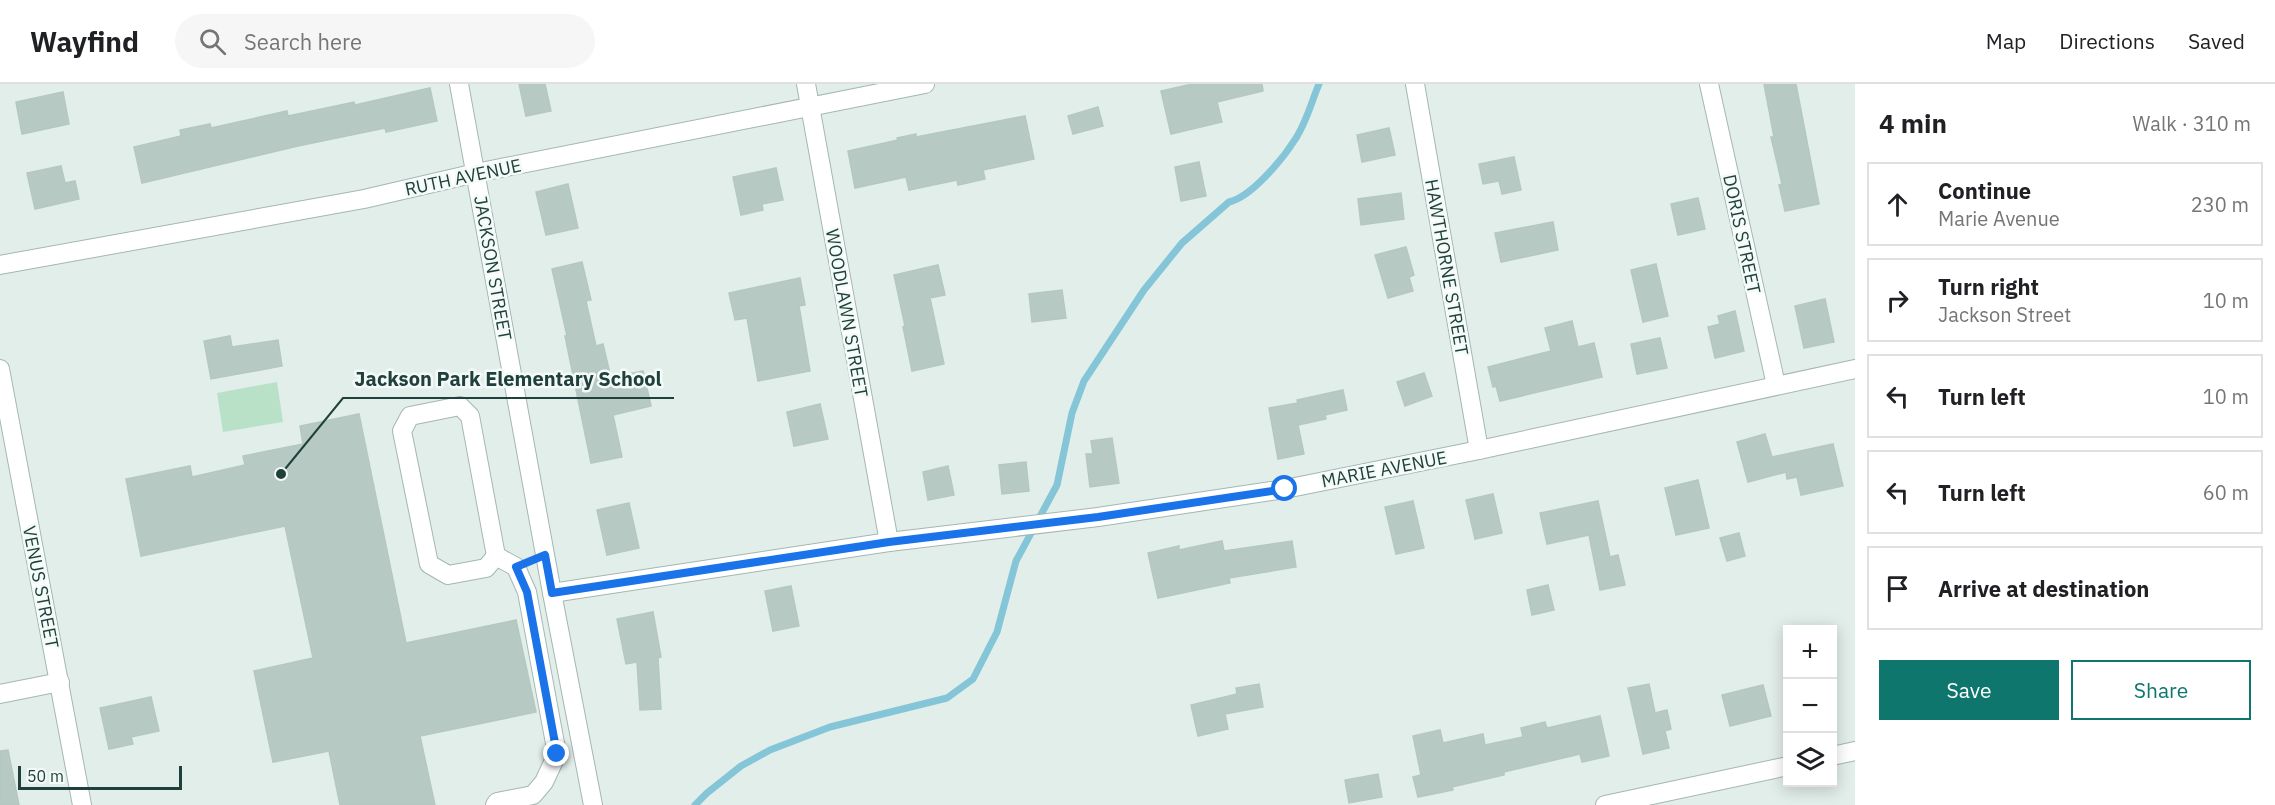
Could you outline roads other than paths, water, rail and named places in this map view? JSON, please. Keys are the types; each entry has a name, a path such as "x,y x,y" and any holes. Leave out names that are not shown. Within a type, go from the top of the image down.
{"street":[{"name":"JACKSON STREET","path":"459,84 593,805"},
{"name":"WOODLAWN STREET","path":"806,84 889,542"},
{"name":"RUTH AVENUE","path":"0,265 364,199 476,173 925,84"},
{"name":"HAWTHORNE STREET","path":"1415,84 1479,450"},
{"name":"DORIS STREET","path":"1709,84 1776,385"},
{"name":"VENUS STREET","path":"0,369 82,805"},
{"name":"MARIE AVENUE","path":"552,593 889,542 1285,489 1479,450 1855,369"},
{"path":"460,406 471,416 496,556 486,568 448,576 429,564 402,431 410,416 460,406"},
{"path":"516,567 545,555"},
{"path":"495,805 497,802 536,800 557,754 527,592 516,567 496,556"},
{"path":"0,694 60,682"},
{"path":"1837,755 1855,751"},
{"path":"1605,805 1783,767"}],"waterway":[{"path":"695,805 741,766 770,750 830,727 947,698 973,679 997,632 1016,561 1057,485 1072,413 1084,381 1144,290 1182,243 1229,202 1238,199 1256,186 1282,158 1302,128 1319,84"}],"place":[{"name":"Jackson Park Elementary School","path":"281,474"}]}
